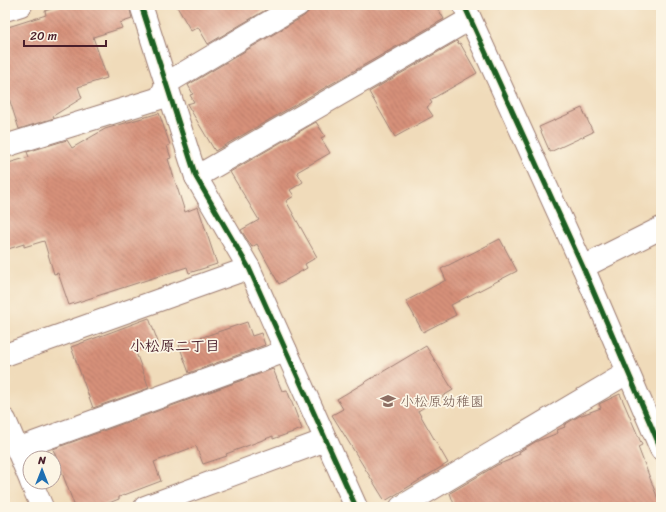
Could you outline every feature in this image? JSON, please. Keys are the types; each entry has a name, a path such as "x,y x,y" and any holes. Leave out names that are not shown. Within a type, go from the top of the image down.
{"street":[{"path":"5,10 21,5"},
{"path":"141,5 196,178 249,268 356,507"},
{"path":"5,146 160,98 166,83 298,5"},
{"path":"196,178 467,12 583,267 627,373 661,449"},
{"path":"583,267 661,228"},
{"path":"5,356 249,268"},
{"path":"17,449 286,351"},
{"path":"401,507 627,373"},
{"path":"5,420 22,460"},
{"path":"145,507 326,440"},
{"path":"35,490 42,507"}],"building":[{"path":"64,5 129,5 132,19 120,23 122,28 93,37 107,78 78,87 82,98 53,116 54,118 19,129 5,86 5,28 46,15 45,11"},
{"path":"176,5 274,5 208,44 198,27 191,31"},
{"path":"310,5 436,5 444,19 215,151 187,104 194,102 190,95 193,94 188,85 304,16 309,11"},
{"path":"457,41 458,44 460,43 477,73 430,100 432,103 427,107 433,116 395,137 369,92"},
{"path":"582,108 593,132 550,152 539,127"},
{"path":"159,113 170,145 167,146 171,158 168,159 185,212 198,207 217,264 189,273 187,267 69,305 58,273 54,274 44,241 24,247 24,244 5,250 5,164 29,157 27,152 67,140 72,148 105,129"},
{"path":"316,122 325,136 321,138 330,153 297,172 303,182 290,190 294,196 286,201 317,257 305,264 307,268 279,284 257,244 252,247 241,230 259,220 230,172"},
{"path":"500,239 517,271 451,305 456,315 423,332 406,301 446,280 441,269"},
{"path":"149,318 158,342 135,350 149,388 93,408 71,347"},
{"path":"247,322 252,336 261,333 265,345 189,373 179,345"},
{"path":"426,346 453,390 418,411 448,463 385,501 332,415 343,409 337,399"},
{"path":"273,369 282,391 287,390 302,429 273,439 273,436 226,454 227,456 203,464 196,446 154,462 161,481 119,497 119,499 99,507 75,507 62,473 62,450 53,449"},
{"path":"620,394 642,445 638,447 661,507 455,507 450,493 497,465 512,459 511,458 520,454 519,452 535,442 558,433 557,430 565,427 564,425 579,416 601,408 599,404"}],"cycle path":[{"path":"141,5 196,177 249,268 356,507"},
{"path":"464,5 583,267 661,449"}],"place":[{"name":"小松原幼稚園","path":"388,401"}],"district":[{"name":"小松原二丁目","path":"175,346"}]}
